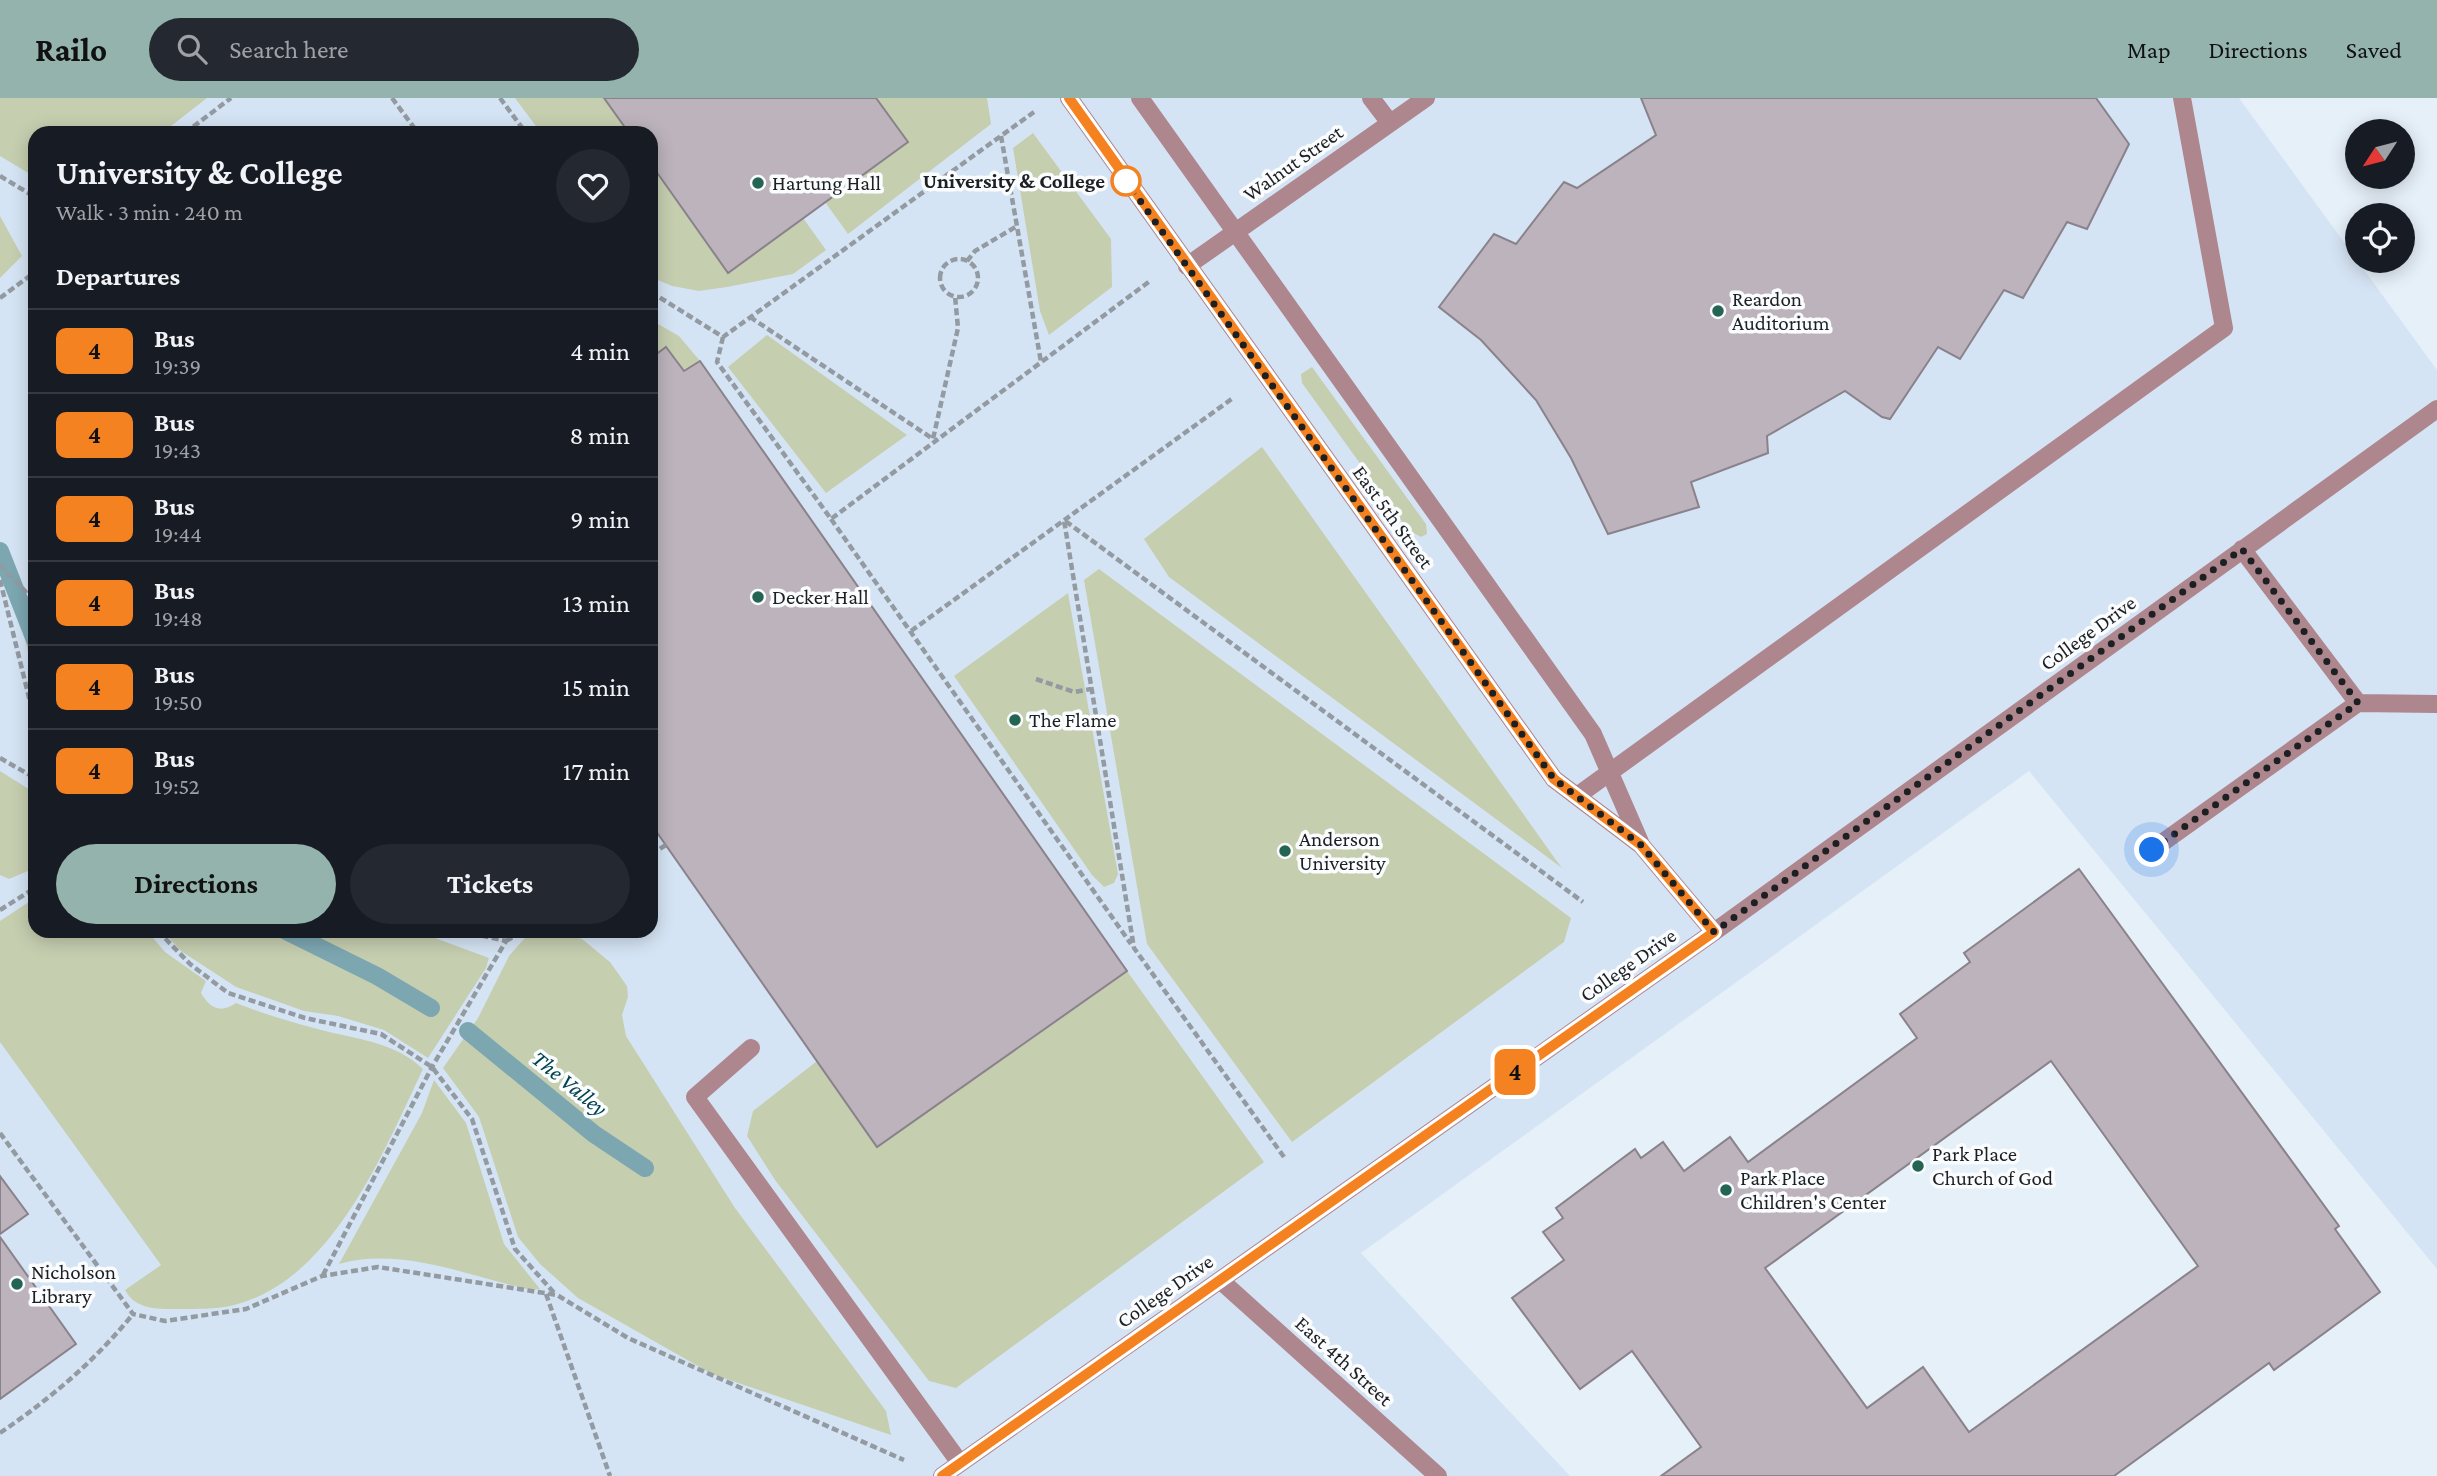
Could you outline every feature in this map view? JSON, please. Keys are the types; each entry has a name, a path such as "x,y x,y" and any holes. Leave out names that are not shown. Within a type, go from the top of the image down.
{"street":[{"name":"East 5th Street","path":"1069,98 1554,779 1641,845 1714,932"},
{"path":"1140,98 1593,734 1641,845"},
{"path":"1371,98 1390,122"},
{"name":"Walnut Street","path":"1187,266 1426,98"},
{"path":"1577,796 2224,328 2182,98"},
{"name":"College Drive","path":"942,1476 1714,932 2437,409"},
{"path":"2242,549 2358,703"},
{"path":"2152,850 2358,703 2437,704"},
{"path":"751,1048 695,1097 960,1463"},
{"name":"East 4th Street","path":"1220,1280 1438,1476"}],"path":[{"path":"193,126 231,98"},
{"path":"392,98 413,126"},
{"path":"500,98 521,126"},
{"path":"1034,112 723,337 717,362 1284,1157"},
{"path":"1001,136 1041,362"},
{"path":"0,176 28,193"},
{"path":"967,261 975,251 1017,226"},
{"path":"955,259 967,261 976,270 978,281 967,295 955,296 945,289 942,272 955,259"},
{"path":"0,298 28,277"},
{"path":"831,519 1153,278"},
{"path":"658,296 723,337"},
{"path":"750,317 933,439 958,328 955,296"},
{"path":"911,631 1237,396"},
{"path":"1064,520 1134,948"},
{"path":"1064,520 1583,902"},
{"path":"0,565 28,596"},
{"path":"0,580 28,694"},
{"path":"1036,679 1074,692 1091,689"},
{"path":"0,758 28,774"},
{"path":"658,850 666,845"},
{"path":"0,910 28,892"},
{"path":"165,938 190,964 228,993 305,1018 381,1034 432,1067 472,1119 515,1249 556,1296 628,1338 904,1460"},
{"path":"492,938 506,941"},
{"path":"322,1276 432,1067 506,941 511,938"},
{"path":"0,1133 133,1314 165,1321 246,1309 322,1276 378,1266 556,1296"},
{"path":"546,1294 610,1476"},
{"path":"0,1433 102,1353 133,1314"}],"shaded area":[{"name":"Anderson University","path":"0,98 2239,98 2345,244 2345,273 2366,273 2437,370 2437,1269 2029,771 1361,1253 1570,1476 0,1476"}],"green space":[{"path":"0,98 207,98 171,126 28,126 28,173 0,156"},
{"path":"515,98 604,98 624,126 536,126"},
{"path":"876,98 987,98 991,124 848,234 825,202 908,142"},
{"path":"1033,133 1111,239 1112,287 1049,335 1040,311 1013,148"},
{"path":"658,174 727,273 803,218 826,250 793,274 699,291 672,286 658,280"},
{"path":"0,216 22,256 0,278"},
{"path":"658,324 679,336 700,361 684,371 658,361"},
{"path":"767,335 907,435 826,493 728,367"},
{"path":"1312,367 1426,524 1427,534 1421,537 1408,530 1302,383 1301,374"},
{"path":"1262,447 1562,868 1169,577 1144,539"},
{"path":"1099,569 1571,918 1564,942 1292,1142 1147,944 1084,580"},
{"path":"1068,593 1118,874 1114,883 1104,887 1092,875 954,676"},
{"path":"18,604 28,620 28,653"},
{"path":"0,771 28,789 28,871 9,879 0,875"},
{"path":"28,903 28,938 153,938 165,952 206,981 201,993 216,1008 225,1008 236,1003 294,1022 379,1044 402,1054 423,1069 371,1175 349,1211 325,1243 297,1272 266,1293 224,1307 166,1309 142,1305 130,1297 125,1290 161,1265 0,1042 0,921"},
{"path":"169,938 435,938 489,958 486,968 428,1058 384,1030 338,1016 304,1011 236,987 181,951"},
{"path":"525,938 579,938 610,962 627,986 628,997 622,1015 626,1036 735,1208 886,1411 891,1435 712,1374 578,1298 540,1264 518,1237 479,1117 443,1068 478,1018 509,956"},
{"path":"1127,971 1264,1162 956,1388 929,1381 775,1180 747,1136 753,1111 817,1061 877,1146"},
{"path":"434,1080 466,1123 504,1244 540,1289 532,1290 411,1261 363,1259 339,1264 422,1113"}],"building":[{"name":"Hartung Hall","path":"604,98 876,98 908,142 728,273 658,174 658,126 624,126"},
{"name":"Reardon Auditorium","path":"1641,98 2096,98 2129,144 2087,229 2067,222 2023,298 2004,290 1960,359 1938,347 1890,419 1882,417 1845,391 1767,436 1768,453 1691,482 1699,507 1608,534 1571,458 1536,400 1481,340 1439,307 1494,234 1516,244 1564,182 1577,188 1656,135"},
{"name":"Decker Hall","path":"666,347 684,371 700,361 1127,971 877,1147 658,834 658,353"},
{"name":"Park Place Children's Center","path":"2079,869 2339,1226 2335,1229 2380,1292 2274,1370 2269,1363 2114,1476 1661,1476 1701,1447 1632,1351 1580,1389 1512,1298 1564,1260 1543,1232 1563,1218 1556,1208 1635,1149 1641,1158 1663,1142 1684,1171 1730,1137 1748,1162 1917,1038 1900,1014 1970,962 1964,953","holes":["2051,1061 2198,1266 1969,1432 1923,1367 1867,1408 1765,1268"]},
{"name":"Nicholson Library","path":"0,1176 28,1214 0,1234"},
{"name":"Nicholson Library","path":"0,1237 76,1344 0,1399"}],"waterway":[{"name":"The Valley","path":"0,551 28,622"},
{"name":"The Valley","path":"300,938 377,976 431,1008"},
{"name":"The Valley","path":"468,1031 594,1134 645,1168"}],"bus line":[{"name":"4","path":"942,1476 1714,932 1641,845 1554,779 1243,346 1069,98"}],"place":[{"name":"University & College","path":"1126,181"},
{"name":"Hartung Hall","path":"758,183"},
{"name":"Reardon Auditorium","path":"1718,311"},
{"name":"Decker Hall","path":"758,597"},
{"name":"The Flame","path":"1015,720"},
{"name":"Anderson University","path":"1285,851"},
{"name":"Park Place Church of God","path":"1918,1166"},
{"name":"Park Place Children's Center","path":"1726,1190"},
{"name":"Nicholson Library","path":"17,1284"}],"route":[{"path":"1126,181 1554,779 1641,845 1714,932 2242,549 2358,703 2152,850"}]}
